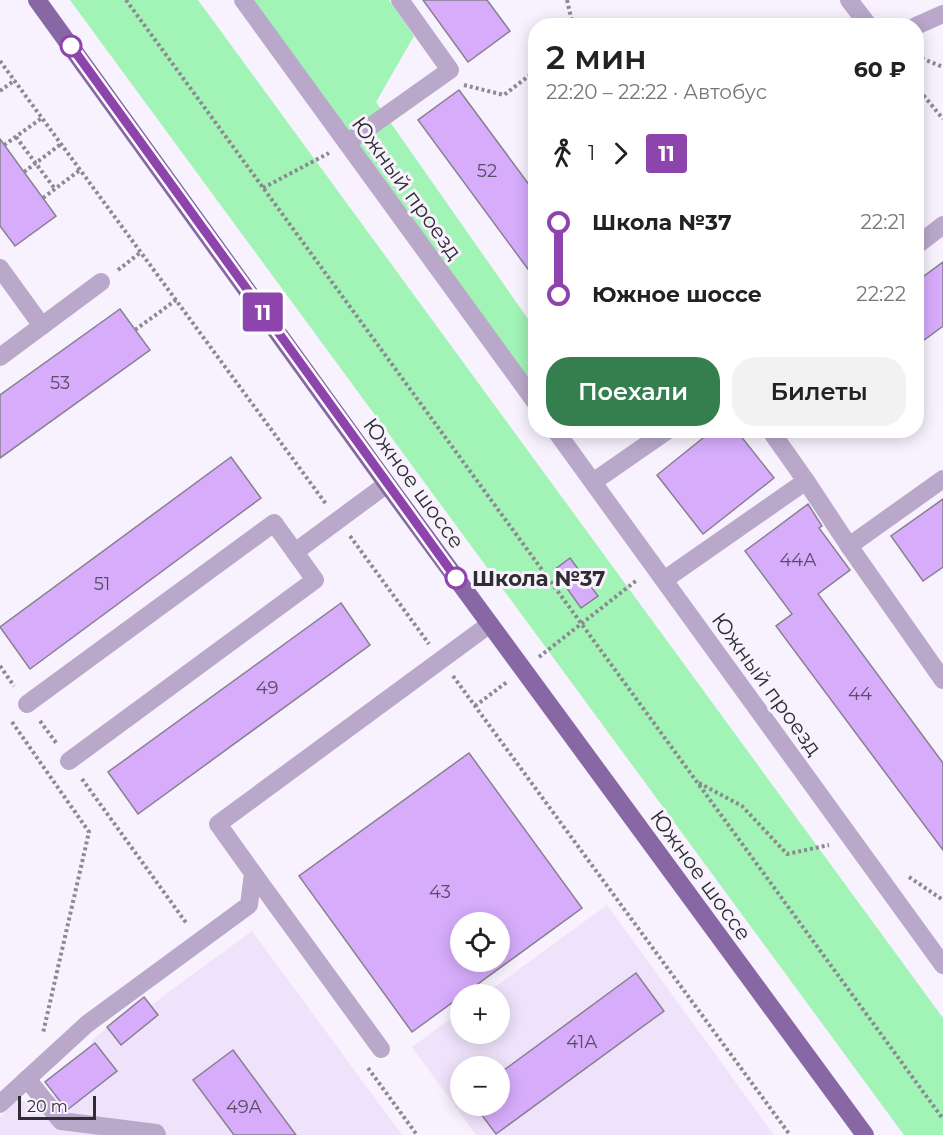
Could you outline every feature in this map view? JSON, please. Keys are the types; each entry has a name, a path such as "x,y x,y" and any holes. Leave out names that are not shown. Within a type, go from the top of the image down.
{"main road":[{"name":"Южное шоссе","path":"37,0 387,484 865,1135"}],"street":[{"name":"Южный проезд","path":"243,0 528,392"},
{"path":"347,143 450,70 400,0"},
{"path":"849,0 862,18"},
{"path":"924,22 943,14"},
{"path":"924,240 943,225"},
{"path":"0,268 42,326"},
{"path":"0,357 101,282"},
{"name":"Южный проезд","path":"561,438 943,965"},
{"path":"593,482 656,438"},
{"path":"776,438 943,680"},
{"path":"849,546 943,479"},
{"path":"659,573 806,481"},
{"path":"295,552 387,484"},
{"path":"27,704 274,523 315,580 69,761"},
{"path":"381,1048 218,824 490,624"},
{"path":"0,1104 87,1024 249,905 253,873"},
{"path":"31,1075 61,1121 156,1133 157,1135"}],"path":[{"path":"126,0 943,1119"},
{"path":"567,0 571,18"},
{"path":"924,59 943,67"},
{"path":"0,61 790,1135"},
{"path":"438,78 504,95 528,76"},
{"path":"0,91 15,80"},
{"path":"924,96 943,119"},
{"path":"4,145 42,118"},
{"path":"16,136 54,189"},
{"path":"263,188 347,143"},
{"path":"24,172 61,144"},
{"path":"43,198 80,170"},
{"path":"101,282 141,252"},
{"path":"135,330 176,300"},
{"path":"475,706 582,624 659,573"},
{"path":"0,666 200,941"},
{"path":"7,714 89,832 31,1075"},
{"path":"697,782 742,806 787,854 852,840"},
{"path":"907,876 943,900"}],"shaded area":[{"path":"607,905 774,1135 476,1135 462,1116 510,1116 510,1056 450,1056 450,1099 412,1047 450,1019 450,1044 510,1044 510,984 499,984"},
{"path":"252,931 402,1135 0,1135 0,1117 17,1100 28,1102 37,1109 55,1095 45,1082 92,1046 92,1040 144,997 151,1005"}],"green space":[{"path":"70,0 198,0 943,1018 943,1135 904,1135"},
{"path":"248,0 389,0 414,36 376,102 528,319 528,391"}],"building":[{"path":"423,0 487,0 510,31 468,62"},
{"path":"459,90 528,183 528,269 418,120"},
{"path":"0,139 56,216 15,246 0,226"},
{"path":"943,262 943,326 924,340 924,276"},
{"path":"120,309 150,350 0,458 0,395"},
{"path":"703,438 742,438 774,478 703,534 657,475"},
{"path":"231,457 261,498 30,669 0,627"},
{"path":"943,499 943,567 923,581 891,536"},
{"path":"808,504 822,526 819,528 850,570 818,594 943,763 943,850 776,626 792,614 745,551"},
{"path":"570,558 598,596 581,608 554,570"},
{"path":"341,603 370,645 138,814 108,772"},
{"path":"469,753 582,908 510,961 510,912 450,912 450,972 494,972 478,984 450,984 450,1004 412,1032 299,876"},
{"path":"636,973 664,1011 496,1134 482,1116 510,1116 510,1066"},
{"path":"144,997 158,1015 121,1045 107,1027"},
{"path":"95,1043 117,1071 67,1110 45,1082"},
{"path":"233,1050 296,1135 234,1135 193,1080"}],"bus line":[{"name":"11","path":"71,46 456,578"}],"place":[{"name":"Школа №37","path":"456,578"}]}
